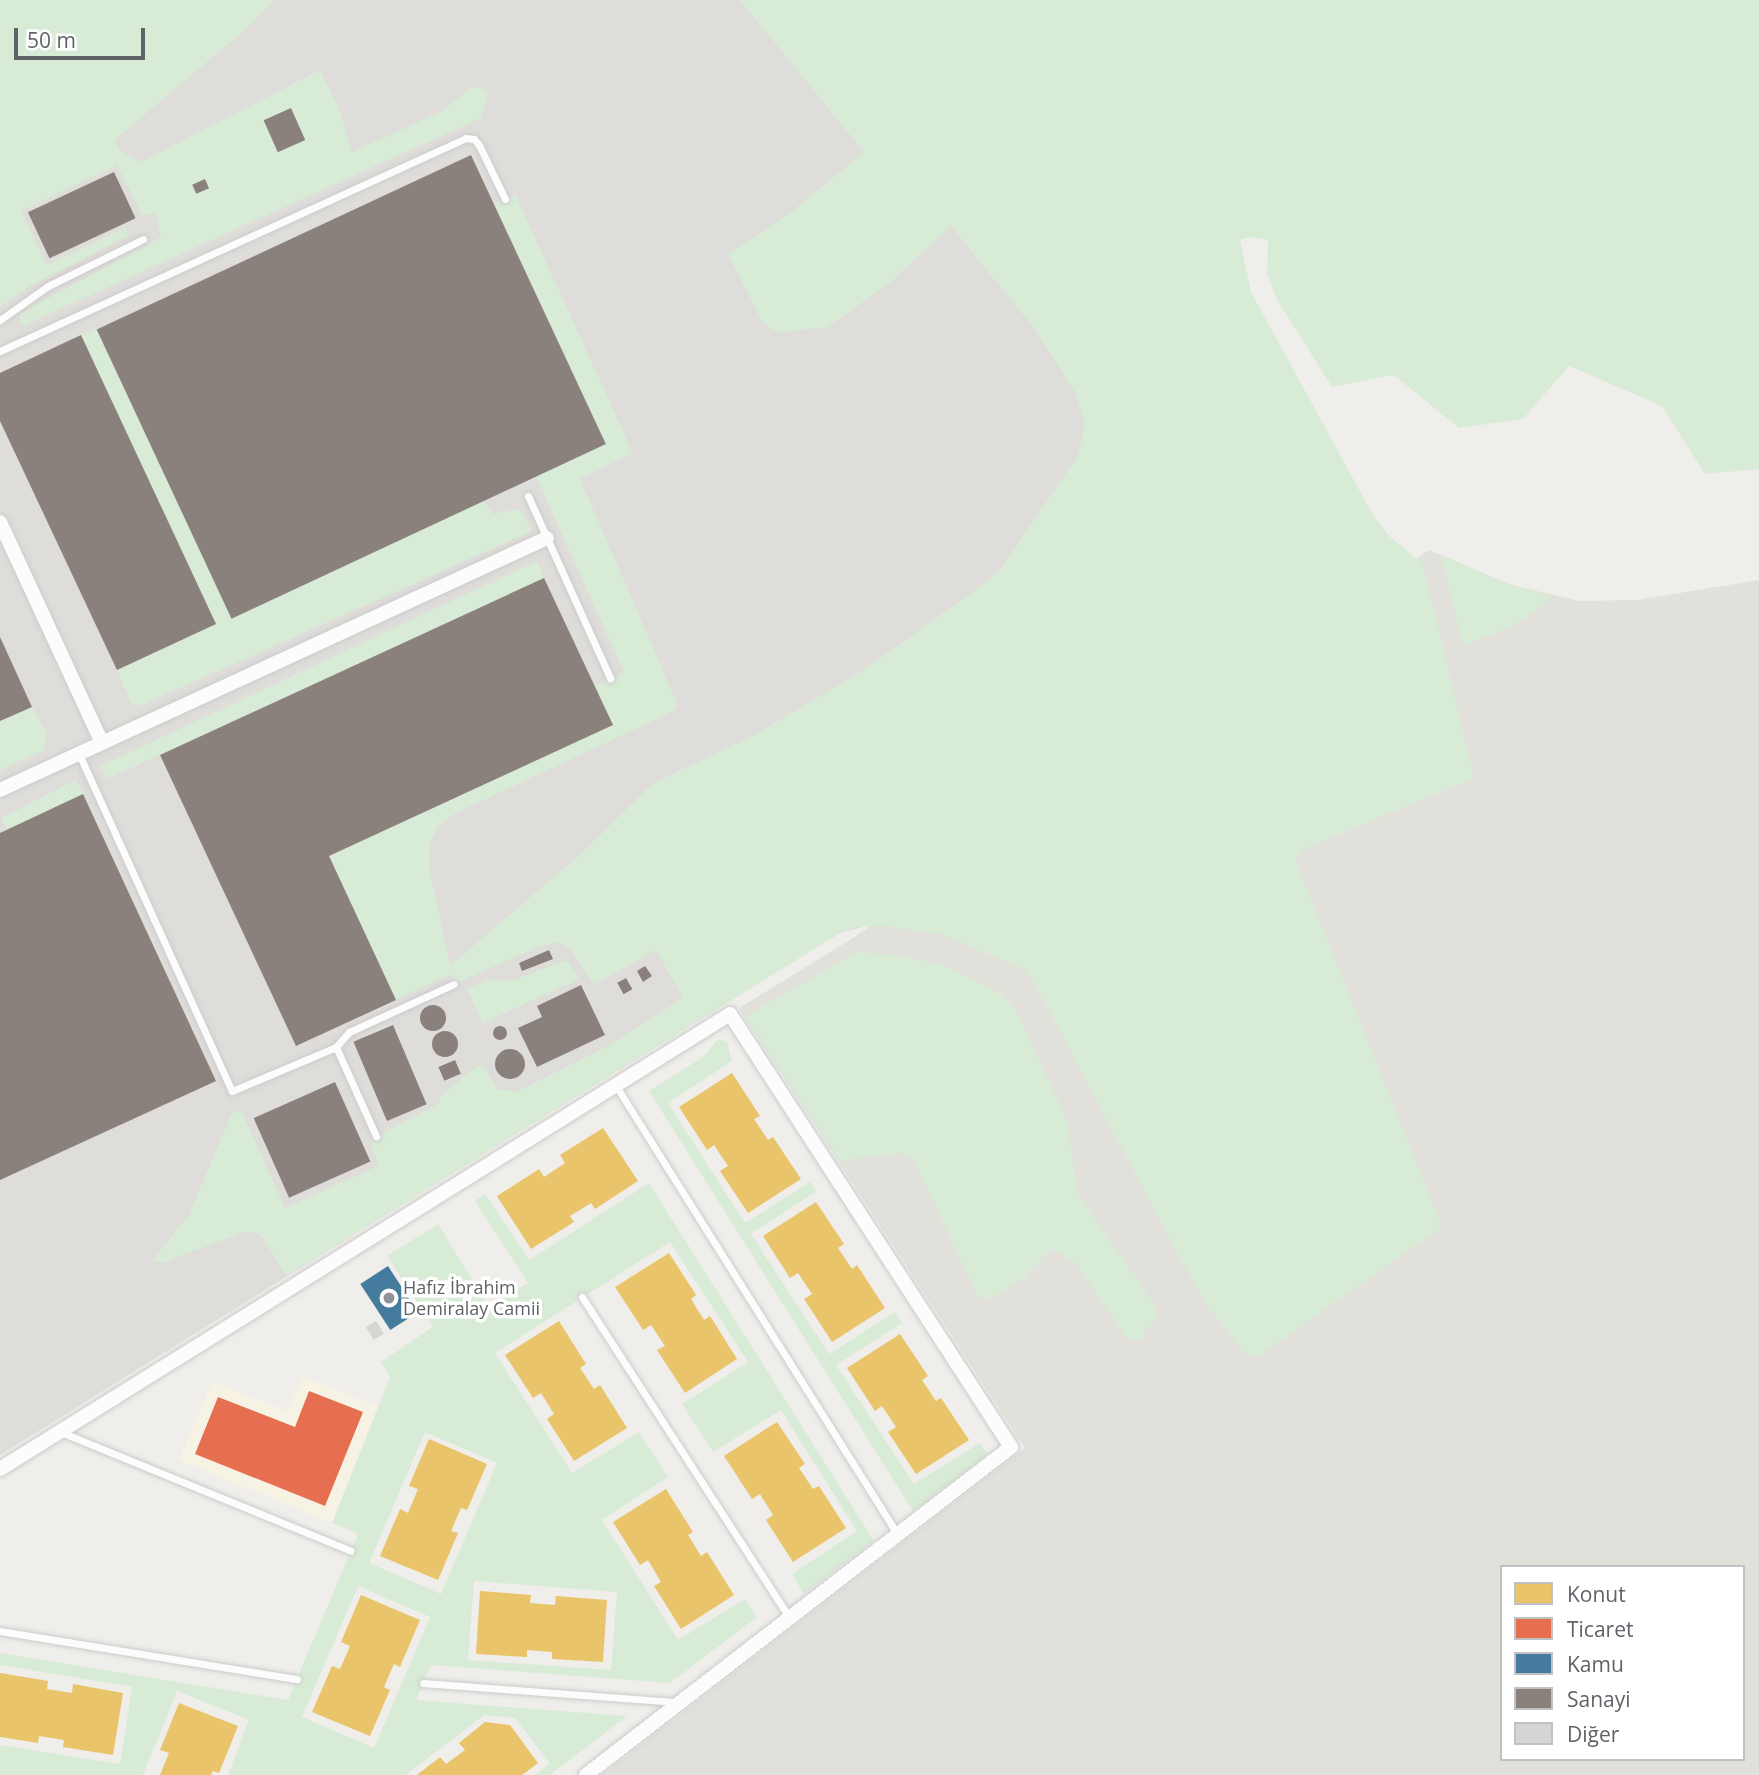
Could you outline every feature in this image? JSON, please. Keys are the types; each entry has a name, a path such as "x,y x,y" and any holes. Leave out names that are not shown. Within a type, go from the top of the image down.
{"street":[{"path":"0,522 102,743"},
{"path":"0,790 547,538"},
{"path":"0,1469 730,1014 1011,1447 586,1775"}],"lane":[{"path":"0,351 466,138 474,139 480,145 505,200"},
{"path":"0,320 32,296 143,239"},
{"path":"528,496 610,678"},
{"path":"78,754 232,1091 336,1047 349,1032 454,984"},
{"path":"336,1047 376,1136"},
{"path":"616,1085 898,1535"},
{"path":"582,1297 790,1618"},
{"path":"61,1432 351,1551"},
{"path":"0,1631 297,1679"},
{"path":"423,1683 680,1703"}],"shaded area":[{"path":"254,0 830,0 1279,603 871,925 840,933 751,987 0,1455 0,200"},
{"path":"1429,550 1511,585 1580,601 1637,600 1759,580 1759,1775 602,1775 1025,1448 739,1008 850,940"},
{"path":"303,1376 379,1407 332,1523 179,1460 212,1382 287,1411"}],"green space":[{"path":"0,0 273,0 247,28 118,137 115,142 118,150 141,162 320,70 339,109 352,152 441,112 469,89 479,87 488,92 481,118 22,326 19,316 30,308 161,237 157,216 152,213 143,216 117,165 21,211 47,265 127,227 127,236 30,286 0,307"},
{"path":"740,0 1759,0 1759,469 1705,474 1662,406 1569,366 1523,419 1459,428 1394,375 1332,387 1276,298 1267,272 1268,240 1249,237 1240,240 1251,292 1374,517 1390,537 1423,564 1474,778 1299,851 1296,863 1442,1227 1257,1357 1247,1356 1209,1308 1034,982 1024,969 943,935 885,926 856,927 840,933 286,1276 263,1238 255,1232 240,1233 165,1262 152,1261 189,1215 231,1115 241,1110 285,1208 379,1166 370,1144 376,1136 439,1104 440,1097 477,1066 483,1066 497,1089 516,1092 611,1044 683,998 656,950 594,985 571,950 559,942 540,946 454,984 451,974 396,1000 329,856 613,725 595,686 624,672 536,476 606,444 494,204 515,194 633,453 580,479 677,703 674,711 456,813 438,826 429,845 429,867 450,966 583,852 653,783 751,737 862,671 984,584 1002,567 1076,459 1084,433 1084,421 1076,394 1034,328 951,226 892,281 828,327 781,332 771,329 762,321 728,254 789,214 864,152"},
{"path":"96,329 231,617 483,501 493,514 519,509 531,528 528,533 139,706 131,703 117,670 216,624 81,335"},
{"path":"1441,555 1511,585 1554,597 1513,626 1463,645"},
{"path":"537,561 544,578 107,779 101,766"},
{"path":"32,707 47,734 43,751 0,770 0,721"},
{"path":"76,780 83,794 8,832 1,818"},
{"path":"856,952 896,955 945,966 997,991 1015,1009 1067,1120 1077,1193 1154,1304 1157,1315 1139,1341 1127,1337 1075,1263 1053,1248 1024,1278 991,1299 978,1297 913,1158 901,1153 839,1161 745,1017"},
{"path":"567,960 579,979 483,1023 467,989 489,979 511,981"},
{"path":"718,1039 727,1042 732,1061 668,1103 745,1223 810,1182 817,1191 751,1234 829,1354 895,1312 902,1323 836,1365 914,1484 980,1443 987,1454 913,1511 649,1091 703,1057"},
{"path":"649,1183 874,1541 804,1594 792,1574 857,1531 781,1410 713,1452 682,1404 748,1362 670,1242 495,1353 572,1473 639,1432 668,1477 602,1520 678,1640 745,1599 757,1617 670,1683 431,1665 416,1700 627,1716 550,1775 535,1775 550,1763 515,1718 484,1715 406,1775 228,1775 249,1720 177,1691 143,1775 0,1775 0,1745 120,1764 132,1687 0,1665 0,1653 288,1700 358,1534 332,1523 390,1377 381,1362 433,1327 387,1256 438,1224 489,1307 528,1283 475,1201 485,1194 529,1260","holes":["425,1432 497,1463 441,1594 369,1563","474,1581 617,1592 611,1670 468,1660","358,1586 430,1617 374,1748 302,1717"]}],"building: Konut":[{"path":"732,1073 760,1116 754,1119 768,1140 773,1137 801,1179 748,1213 720,1171 728,1166 714,1145 707,1150 679,1107"},
{"path":"603,1128 638,1181 595,1209 591,1203 570,1216 574,1222 531,1249 497,1196 539,1169 544,1177 565,1163 560,1155"},
{"path":"816,1202 844,1244 838,1248 852,1269 857,1265 885,1308 832,1342 804,1299 812,1294 798,1273 790,1278 763,1236"},
{"path":"669,1253 696,1295 691,1299 704,1320 710,1316 737,1359 685,1393 657,1350 665,1346 651,1325 643,1330 615,1287"},
{"path":"559,1321 586,1364 580,1368 594,1389 600,1385 627,1428 574,1461 547,1419 554,1414 541,1393 533,1398 505,1355"},
{"path":"900,1334 928,1376 922,1380 936,1401 941,1398 969,1440 916,1474 888,1432 896,1427 882,1406 875,1411 847,1368"},
{"path":"777,1422 805,1464 799,1468 813,1489 819,1486 846,1528 793,1562 766,1520 773,1515 760,1494 752,1499 724,1456"},
{"path":"429,1439 487,1464 467,1510 461,1508 451,1531 458,1533 438,1580 380,1556 400,1509 408,1513 418,1489 409,1486"},
{"path":"666,1489 693,1532 688,1535 701,1556 707,1552 734,1595 681,1629 654,1586 661,1582 648,1560 640,1565 613,1522"},
{"path":"480,1591 531,1595 530,1603 555,1605 556,1596 607,1600 603,1662 552,1659 552,1652 527,1650 527,1657 476,1654"},
{"path":"361,1595 420,1620 400,1667 394,1664 384,1687 390,1690 370,1736 312,1712 332,1666 340,1669 350,1646 341,1642"},
{"path":"0,1673 48,1681 47,1689 72,1693 73,1684 123,1693 113,1755 63,1747 64,1740 39,1736 38,1743 0,1737"},
{"path":"179,1703 238,1726 219,1773 213,1771 211,1775 160,1775 169,1753 160,1750"},
{"path":"485,1722 510,1725 538,1763 522,1775 417,1775 440,1757 446,1764 465,1750 459,1743"}],"building: Ticaret":[{"path":"309,1391 363,1412 325,1506 195,1454 218,1397 295,1427"}],"building: Kamu":[{"name":"Hafız İbrahim Demiralay Camii","path":"388,1266 418,1312 390,1330 360,1284"}],"building: Sanayi":[{"path":"291,108 305,140 278,152 264,120"},
{"path":"471,155 606,444 232,619 97,330"},
{"path":"114,172 136,218 49,258 28,212"},
{"path":"205,179 209,188 196,194 192,185"},
{"path":"81,335 216,624 117,670 0,421 0,373"},
{"path":"544,578 613,725 329,856 396,1000 296,1046 160,755"},
{"path":"0,637 32,707 0,721"},
{"path":"83,794 216,1081 0,1180 0,833"},
{"path":"549,950 553,959 522,971 519,963"},
{"path":"645,966 652,976 643,982 637,971"},
{"path":"626,978 632,989 624,994 617,983"},
{"path":"581,985 605,1035 537,1067 518,1028 542,1017 537,1006"},
{"path":"433,1005 442,1009 446,1018 442,1027 433,1031 424,1027 420,1018 424,1009"},
{"path":"393,1025 427,1104 387,1121 353,1042"},
{"path":"497,1026 503,1026 507,1033 503,1040 497,1040 493,1036 493,1030"},
{"path":"445,1031 454,1035 458,1044 454,1053 445,1057 436,1053 432,1044 436,1035"},
{"path":"510,1049 516,1050 524,1058 524,1070 516,1078 510,1079 504,1078 496,1070 495,1064 496,1058 504,1050"},
{"path":"455,1060 461,1074 444,1081 438,1067"},
{"path":"335,1082 370,1161 289,1198 254,1118"}],"building: Diğer":[{"path":"376,1321 384,1334 374,1340 366,1327"}],"place":[{"name":"Hafız İbrahim Demiralay Camii","path":"389,1298"}]}
